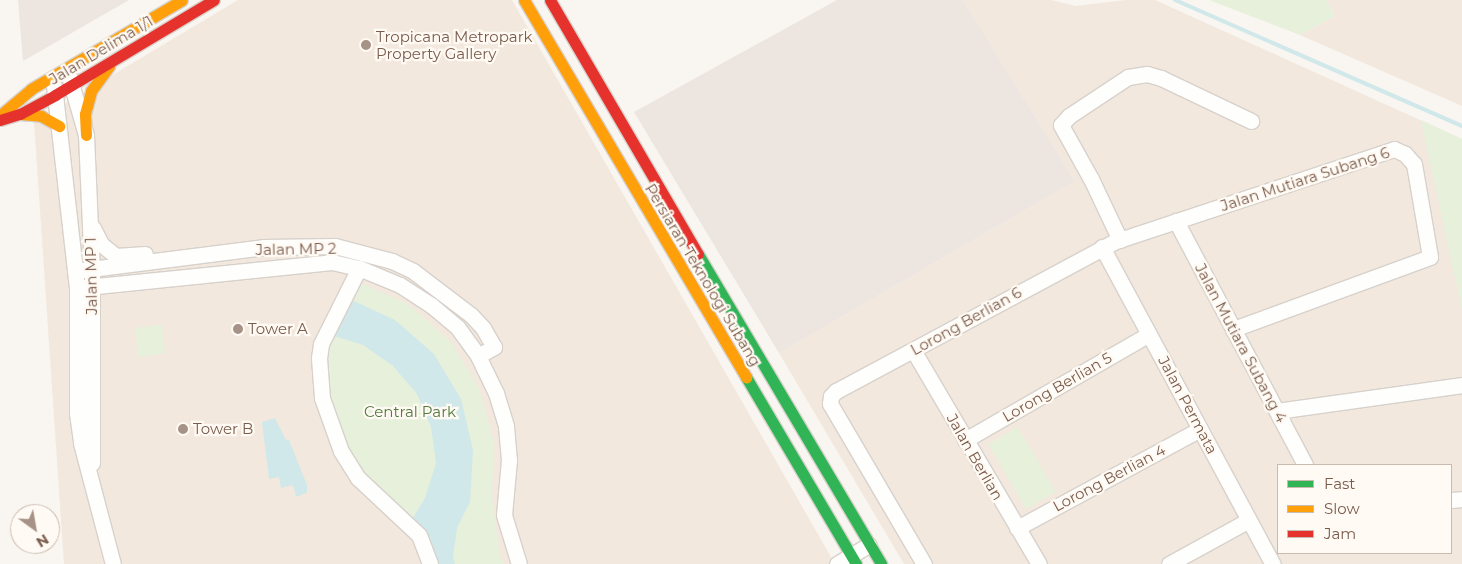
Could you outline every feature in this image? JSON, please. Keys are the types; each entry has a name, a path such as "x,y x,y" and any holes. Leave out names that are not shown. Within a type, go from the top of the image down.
{"main road":[{"name":"Jalan Delima 1/1","path":"0,116 31,89 182,0"},
{"name":"Jalan Delima 1/1","path":"0,120 20,114 55,95 214,0"},
{"name":"Persiaran Teknologi Subang","path":"524,0 854,560"},
{"name":"Persiaran Teknologi Subang","path":"550,0 880,564"},
{"path":"86,135 85,114 91,91 114,60"},
{"path":"20,114 41,116 59,126"},
{"path":"638,195 656,184"}],"street":[{"name":"Jalan MP 1","path":"66,69 86,135 92,270 84,288"},
{"path":"1120,240 1091,179 1061,125 1069,116 1128,77 1147,74 1251,121"},
{"name":"Jalan MP 1","path":"52,77 75,271 84,288 92,487 113,564"},
{"name":"Jalan Mutiara Subang 6","path":"1102,247 1394,149 1405,154 1414,164 1430,257 1233,329"},
{"path":"90,219 97,240 116,256 184,251 224,254"},
{"name":"Jalan Mutiara Subang 4","path":"1176,221 1304,464"},
{"name":"Jalan MP 2","path":"75,271 224,254 264,247 334,246 392,261 413,271 471,315 483,328 494,347 478,356"},
{"name":"Jalan Permata","path":"1102,247 1273,564"},
{"name":"Lorong Berlian 6","path":"924,564 830,404 831,396 836,391 1102,247"},
{"name":"Jalan MP 2","path":"84,288 332,262 359,268 400,285 431,305 458,328 478,356 496,393 506,426 509,460 504,515 519,564"},
{"path":"359,268 321,344 319,358 322,398 341,451 358,478 419,536 430,564"},
{"name":"Lorong Berlian 5","path":"965,440 1149,334"},
{"name":"Jalan Berlian","path":"912,350 1039,564"},
{"path":"1276,411 1462,385"},
{"name":"Lorong Berlian 4","path":"1017,528 1200,429"},
{"path":"1168,564 1249,520"},
{"path":"836,564 854,560 869,545"}],"shaded area":[{"path":"18,0 129,0 23,61"},
{"path":"238,0 512,0 835,564 64,564 34,122"},
{"path":"837,0 963,0 1075,181 779,353 634,112"},
{"path":"963,0 1051,0 1076,6 1126,0 1155,0 1462,139 1462,564 904,564 779,353 1075,181"},
{"path":"1326,0 1462,0 1462,106 1300,35 1335,16"}],"green space":[{"path":"1209,0 1326,0 1335,16 1300,35"},
{"path":"1421,120 1462,139 1462,311"},
{"name":"Central Park","path":"356,281 408,304 450,341 479,388 494,443 492,498 500,556 504,564 436,564 411,521 369,477 347,448 330,400 324,366 328,334"},
{"path":"162,325 165,354 138,357 135,328"},
{"path":"1018,427 1056,492 1026,509 989,444"}],"water":[{"path":"345,297 395,320 434,354 461,399 473,450 470,502 457,528 453,557 455,564 436,564 411,521 425,498 436,463 431,427 417,394 393,366 363,345 328,334"},
{"path":"275,418 286,440 289,440 307,485 307,492 299,496 296,496 293,485 281,488 279,477 269,479 262,422"}],"waterway":[{"path":"1175,0 1462,126"}],"traffic: fast":[{"path":"698,254 881,564"},
{"path":"746,377 856,564"}],"traffic: slow":[{"path":"4,112 31,89 182,0"},
{"path":"524,0 746,377"},
{"path":"86,135 85,114 91,91 109,66"},
{"path":"20,114 41,116 59,126"}],"traffic: jam":[{"path":"0,120 20,114 55,95 214,0"},
{"path":"550,0 698,254"}],"place":[{"name":"Tropicana Metropark Property Gallery","path":"366,45"},
{"name":"Tower A","path":"238,329"},
{"name":"Tower B","path":"183,429"}]}
